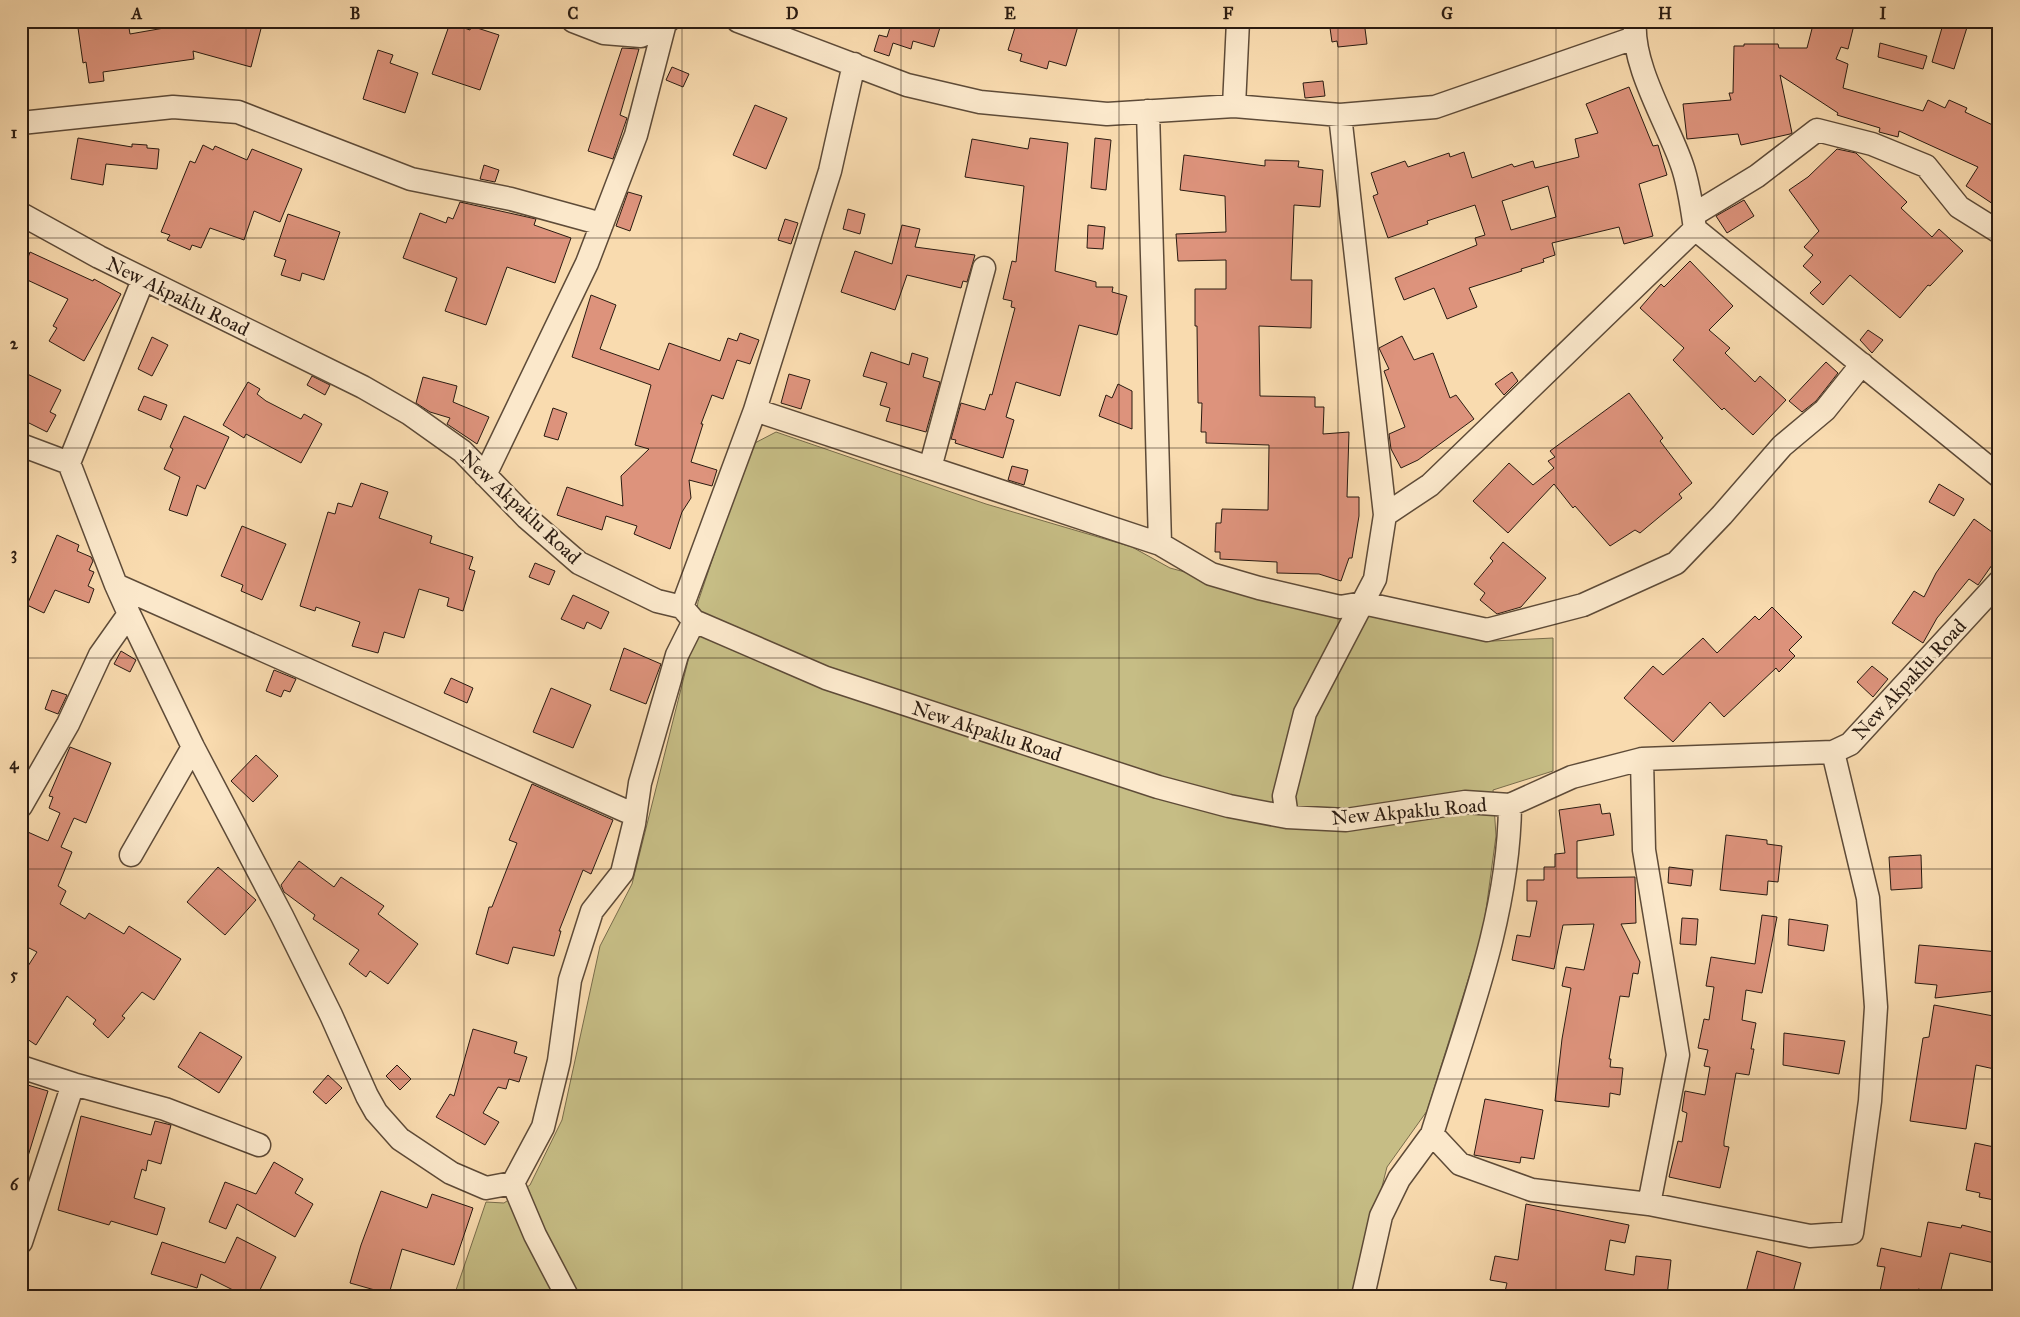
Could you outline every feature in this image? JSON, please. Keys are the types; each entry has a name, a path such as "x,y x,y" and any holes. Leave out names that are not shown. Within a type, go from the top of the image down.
{"street":[{"path":"573,21 604,33 641,36 666,22"},
{"path":"738,21 907,85 980,102 1107,114 1234,106 1340,115 1435,107 1634,30 1657,108 1683,166 1694,222 1862,364 1999,476"},
{"path":"1234,106 1238,21"},
{"path":"485,475 587,263 636,135 666,22"},
{"path":"513,1183 543,1127 559,1061 570,980 592,911 622,873 640,783 688,614 755,410 830,171 854,64"},
{"path":"21,123 173,107 238,112 411,179 511,199 602,224"},
{"path":"1148,111 1160,544"},
{"path":"1287,817 1284,796 1305,713 1375,579 1385,514 1340,115"},
{"path":"1385,514 1430,485 1694,222 1817,130 1872,144 1926,166 1959,207 1999,232"},
{"name":"New Akpaklu Road","path":"21,214 143,280 363,387 410,414 462,451 527,518 579,563 657,601 836,682 1158,787 1229,806 1287,817 1346,820 1465,802 1510,805 1572,776 1642,759 1833,752 1850,744 1999,582"},
{"path":"930,468 984,268"},
{"path":"143,280 69,463 116,585 193,747 282,916 376,1112 400,1139 452,1173 486,1188 513,1183"},
{"path":"755,410 1160,544 1211,574 1332,605 1340,606 1363,603 1487,630 1583,605 1676,563 1722,516 1782,446 1825,410 1862,364"},
{"path":"21,445 69,463"},
{"path":"116,585 635,815"},
{"path":"21,806 68,724 100,655 129,614"},
{"path":"131,855 193,747"},
{"path":"1432,1134 1460,1164 1532,1190 1649,1204 1810,1236 1852,1233 1870,1101 1876,1007 1868,898 1833,752"},
{"path":"1642,759 1644,850 1678,1055 1649,1204"},
{"path":"1363,1296 1381,1216 1399,1179 1432,1134 1490,946 1510,841 1510,805"},
{"path":"21,1066 74,1084 165,1109 259,1145"},
{"path":"21,1242 74,1084"},
{"path":"513,1183 535,1235 567,1296"}],"shaded area":[{"path":"776,432 986,504 1132,547 1170,568 1322,609 1368,613 1493,641 1553,638 1553,771 1493,790 1496,836 1483,932 1427,1111 1387,1167 1354,1296 454,1296 486,1202 504,1203 530,1185 562,1120 600,946 632,884 691,649 698,602 751,445"}],"building":[{"path":"204,21 263,21 251,67 193,51 194,59 103,72 104,81 89,83 86,62 83,63 78,28 128,22 130,34"},
{"path":"892,21 942,21 934,47 913,41 911,49 893,43 889,56 874,51 879,35 887,37"},
{"path":"1017,21 1061,21 1078,26 1066,66 1049,61 1047,69 1020,61 1022,54 1008,50"},
{"path":"1329,21 1364,21 1367,44 1338,47 1337,41 1332,42"},
{"path":"1814,21 1855,21 1848,49 1841,47 1836,59 1848,64 1843,88 1923,111 1928,100 1945,108 1949,100 1967,108 1965,112 1999,128 1999,208 1966,186 1978,167 1899,131 1898,137 1879,132 1880,128 1837,115 1838,113 1780,75 1792,133 1741,145 1738,134 1687,139 1683,104 1731,100 1729,93 1733,93 1734,46 1744,46 1744,44 1778,44 1779,48 1807,48"},
{"path":"1944,21 1969,21 1954,69 1932,62"},
{"path":"450,23 470,30 471,26 499,35 480,90 432,74"},
{"path":"1880,43 1927,56 1923,69 1878,57"},
{"path":"622,48 639,49 620,115 627,118 613,159 588,151"},
{"path":"378,50 393,55 390,63 418,73 405,113 363,99"},
{"path":"672,67 689,74 683,87 666,80"},
{"path":"1323,81 1325,96 1305,98 1303,83"},
{"path":"1629,87 1653,146 1658,145 1667,175 1639,184 1653,236 1624,244 1619,227 1552,243 1555,255 1543,259 1544,262 1469,288 1477,307 1447,319 1434,288 1404,300 1395,278 1477,245 1475,238 1485,235 1475,205 1427,221 1428,224 1388,238 1373,196 1378,194 1371,173 1405,161 1408,167 1449,153 1450,157 1464,152 1472,178 1512,164 1514,167 1533,161 1535,168 1579,157 1575,139 1598,133 1586,104","holes":["1548,186 1556,217 1511,230 1502,201"]},
{"path":"755,105 787,118 766,169 733,155"},
{"path":"78,138 132,147 132,144 147,145 147,148 159,149 157,169 106,164 103,185 71,179"},
{"path":"1030,138 1068,143 1055,271 1096,282 1096,287 1113,287 1112,292 1127,296 1117,335 1079,325 1060,396 1016,382 1006,417 1014,420 1003,458 955,443 956,440 951,439 961,403 985,410 990,394 992,395 1015,308 1011,307 1012,301 1003,299 1012,261 1016,262 1024,186 965,177 972,139 1028,149"},
{"path":"1095,138 1111,140 1106,190 1091,188"},
{"path":"203,145 213,150 215,146 247,160 252,149 302,169 280,222 254,211 244,240 210,228 201,248 192,245 190,250 167,240 170,235 161,232 190,161 195,163"},
{"path":"1837,149 1856,153 1907,202 1901,208 1932,237 1939,229 1963,251 1930,286 1928,285 1900,318 1850,275 1823,305 1810,293 1821,282 1803,266 1813,255 1804,247 1819,231 1789,190 1808,177"},
{"path":"1184,155 1265,166 1265,160 1299,161 1298,167 1323,170 1320,207 1294,205 1291,280 1312,280 1311,328 1259,326 1260,396 1315,397 1315,407 1324,407 1323,434 1349,432 1347,497 1359,497 1359,516 1352,558 1349,558 1341,581 1319,574 1277,573 1277,562 1220,559 1220,552 1215,552 1216,523 1221,523 1222,509 1268,510 1269,445 1206,443 1206,432 1201,432 1202,403 1198,403 1195,289 1226,289 1226,260 1178,261 1176,234 1226,232 1225,196 1180,190"},
{"path":"484,165 499,170 495,182 480,179"},
{"path":"628,192 642,196 630,231 616,226"},
{"path":"1744,200 1754,216 1727,233 1716,216"},
{"path":"460,202 536,219 534,225 571,238 555,283 507,267 486,325 445,311 457,278 403,258 420,213 446,223 448,217 453,219"},
{"path":"848,209 865,214 860,234 843,229"},
{"path":"288,214 340,232 324,280 302,273 300,281 281,275 286,260 274,256"},
{"path":"785,219 798,223 791,244 778,240"},
{"path":"902,225 920,229 915,247 975,255 967,282 963,281 961,288 907,275 895,310 841,292 855,251 892,264"},
{"path":"1088,225 1105,227 1103,249 1087,248"},
{"path":"30,252 93,281 94,279 121,294 84,361 49,341 57,328 53,326 68,299 21,277"},
{"path":"1690,261 1733,306 1709,330 1730,348 1725,353 1755,382 1760,376 1786,400 1753,435 1724,408 1722,410 1673,360 1684,348 1640,308 1661,284 1664,287"},
{"path":"591,295 616,305 600,349 659,370 669,343 720,361 728,338 737,341 740,333 759,340 750,364 737,360 723,399 712,395 701,424 703,424 691,462 717,470 712,486 689,480 691,498 682,512 670,549 634,534 637,526 606,516 602,530 557,515 567,487 623,506 621,476 649,449 635,445 651,385 572,357"},
{"path":"1868,330 1883,340 1872,353 1860,340"},
{"path":"1402,336 1414,360 1433,353 1450,398 1456,395 1474,419 1418,460 1401,468 1391,449 1389,434 1405,427 1384,371 1389,369 1379,348"},
{"path":"152,337 168,345 152,376 138,369"},
{"path":"871,352 909,365 912,353 928,358 923,377 940,382 926,432 886,421 890,408 880,405 887,383 863,376"},
{"path":"1826,362 1838,373 1816,401 1802,412 1789,401"},
{"path":"21,371 61,390 50,412 56,415 47,432 21,419"},
{"path":"1512,372 1518,381 1504,395 1495,384"},
{"path":"789,374 810,380 801,409 781,403"},
{"path":"312,376 330,385 325,395 307,385"},
{"path":"423,377 457,386 453,402 489,417 477,444 447,424 450,418 430,412 416,403"},
{"path":"248,382 260,389 257,394 266,401 301,419 304,414 322,424 301,463 246,434 244,438 223,425"},
{"path":"1118,384 1132,391 1132,429 1099,416 1106,395 1112,398"},
{"path":"1629,393 1663,438 1660,441 1692,483 1679,494 1682,498 1640,533 1635,530 1610,546 1575,506 1573,508 1554,484 1508,533 1473,501 1509,463 1533,485 1554,468 1548,461 1555,457 1550,451"},
{"path":"144,396 167,405 161,420 138,410"},
{"path":"553,408 567,413 558,440 544,436"},
{"path":"184,416 229,437 205,489 197,485 187,516 169,510 180,477 164,469 173,449 170,447"},
{"path":"1012,466 1028,470 1024,485 1008,480"},
{"path":"361,483 388,492 379,518 432,536 430,543 473,557 469,569 475,571 463,611 447,606 449,598 419,589 404,638 384,632 378,653 352,646 360,622 316,607 315,611 300,606 328,512 335,514 338,503 352,507"},
{"path":"1939,484 1964,499 1954,516 1929,502"},
{"path":"1974,519 1999,537 1999,555 1978,585 1969,579 1937,618 1923,643 1892,623 1914,591 1924,597 1936,573"},
{"path":"242,526 286,544 262,600 241,591 243,585 221,576"},
{"path":"57,535 79,545 77,551 91,557 93,561 89,570 94,572 88,586 94,589 89,603 55,590 44,613 27,605"},
{"path":"1503,542 1546,578 1521,607 1497,614 1480,600 1485,593 1474,584 1493,561 1490,558"},
{"path":"535,563 555,571 549,585 529,577"},
{"path":"573,595 609,612 601,629 587,622 584,629 561,619"},
{"path":"1772,607 1802,637 1789,650 1795,656 1779,672 1776,668 1724,717 1710,702 1673,742 1624,698 1653,666 1663,675 1703,638 1717,653 1755,616 1759,620"},
{"path":"624,648 661,664 646,704 610,690"},
{"path":"121,651 136,660 130,672 114,664"},
{"path":"1872,666 1888,679 1873,697 1857,682"},
{"path":"274,670 296,679 290,692 284,690 281,697 266,691"},
{"path":"451,678 473,688 467,703 444,693"},
{"path":"551,688 591,705 573,748 533,732"},
{"path":"52,690 67,695 58,714 45,709"},
{"path":"70,747 111,763 86,823 74,818 61,847 72,852 58,886 66,891 60,904 85,919 89,913 124,934 129,926 181,959 154,1000 142,992 122,1016 125,1018 108,1038 93,1024 96,1020 67,996 36,1045 21,1035 21,977 37,952 21,944 21,829 48,841 60,813 49,808 53,797 49,796"},
{"path":"256,755 278,776 253,802 231,781"},
{"path":"532,784 613,820 591,874 583,870 559,931 561,931 554,956 513,947 508,964 476,954 489,907 492,907 517,843 509,840"},
{"path":"1600,804 1602,814 1610,813 1614,835 1577,841 1577,878 1635,877 1636,923 1621,924 1640,962 1638,974 1633,973 1629,997 1620,996 1609,1059 1611,1059 1610,1067 1623,1068 1620,1095 1610,1093 1609,1107 1555,1101 1562,1039 1571,988 1562,986 1566,967 1584,970 1594,924 1563,925 1554,969 1512,960 1517,935 1530,937 1537,901 1527,901 1527,880 1544,880 1544,867 1555,867 1555,854 1565,853 1559,810"},
{"path":"1726,835 1767,840 1767,844 1782,846 1778,882 1768,881 1767,895 1720,890"},
{"path":"1921,855 1922,888 1891,890 1889,857"},
{"path":"299,861 334,887 341,877 384,906 378,914 418,944 388,984 370,971 366,977 349,964 359,950 313,919 315,915 284,892 281,885"},
{"path":"218,867 256,900 225,935 187,902"},
{"path":"1669,867 1693,870 1691,886 1668,883"},
{"path":"1762,915 1777,917 1762,993 1746,990 1742,1020 1756,1023 1751,1049 1754,1049 1749,1075 1736,1073 1724,1141 1724,1146 1729,1147 1720,1188 1669,1177 1678,1141 1682,1142 1687,1113 1682,1111 1685,1091 1705,1095 1710,1067 1704,1066 1708,1050 1698,1048 1704,1019 1709,1020 1714,987 1706,986 1711,957 1755,964"},
{"path":"1682,918 1698,919 1696,945 1680,944"},
{"path":"1789,919 1828,925 1824,951 1788,945"},
{"path":"1919,945 1999,952 1999,968 1993,966 1996,991 1935,998 1937,985 1915,983"},
{"path":"1934,1005 1999,1017 1999,1070 1976,1065 1966,1129 1910,1121 1923,1038 1929,1037"},
{"path":"473,1029 517,1042 514,1053 527,1057 519,1082 509,1079 506,1089 498,1087 483,1113 499,1122 485,1145 436,1117 450,1094 454,1096"},
{"path":"200,1032 242,1057 219,1093 178,1067"},
{"path":"1784,1033 1845,1041 1839,1074 1783,1065"},
{"path":"397,1065 411,1079 400,1090 386,1076"},
{"path":"328,1075 342,1088 326,1104 313,1092"},
{"path":"21,1083 48,1091 25,1166 21,1166"},
{"path":"1485,1099 1543,1110 1534,1159 1521,1157 1520,1163 1474,1155"},
{"path":"81,1116 151,1135 155,1121 171,1125 161,1164 148,1160 146,1171 142,1169 134,1198 165,1208 157,1235 111,1221 109,1225 58,1210"},
{"path":"1975,1143 1999,1148 1999,1201 1979,1197 1980,1193 1966,1190"},
{"path":"274,1162 303,1179 295,1193 313,1204 295,1237 237,1204 226,1229 209,1222 225,1182 256,1194"},
{"path":"381,1191 427,1208 432,1194 473,1208 454,1265 402,1249 389,1294 350,1283 361,1245"},
{"path":"1526,1204 1629,1225 1625,1243 1610,1240 1605,1270 1634,1275 1636,1256 1671,1260 1667,1296 1504,1296 1507,1283 1490,1280 1495,1256 1518,1260"},
{"path":"1928,1222 1961,1228 1962,1225 1999,1234 1999,1264 1950,1253 1940,1294 1918,1289 1917,1296 1901,1296 1880,1291 1885,1267 1877,1266 1881,1248 1921,1257"},
{"path":"237,1237 276,1257 257,1296 245,1296 201,1274 197,1288 151,1274 162,1242 225,1263"},
{"path":"1757,1251 1801,1263 1792,1296 1745,1296"}]}
